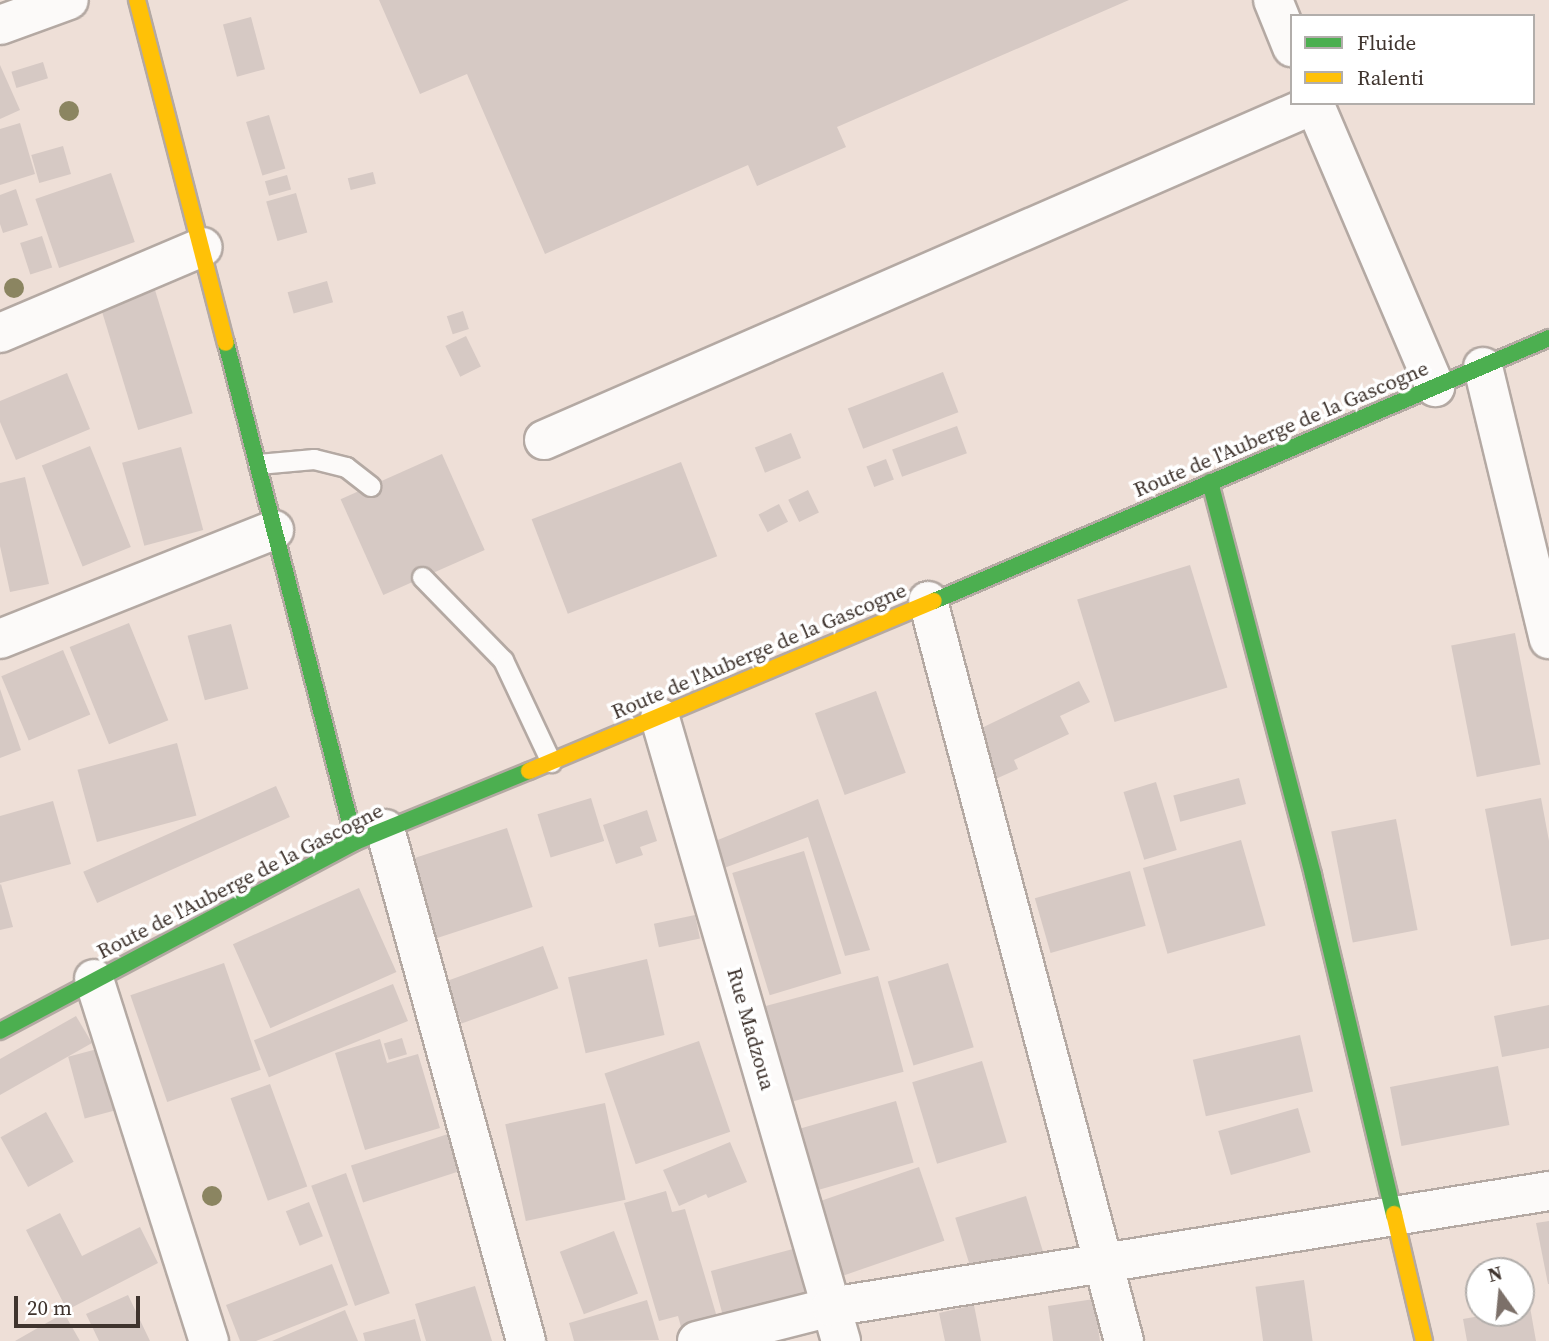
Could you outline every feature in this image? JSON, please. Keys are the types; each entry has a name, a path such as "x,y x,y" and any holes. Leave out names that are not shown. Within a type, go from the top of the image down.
{"street":[{"path":"0,26 69,0"},
{"path":"136,0 203,247 274,530 526,1341"},
{"path":"1273,0 1290,42"},
{"path":"544,440 1313,105"},
{"path":"1315,105 1435,387"},
{"path":"0,333 203,247"},
{"name":"Route de l'Auberge de la Gascogne","path":"0,1031 370,835 660,718 928,601 1549,338"},
{"path":"1483,367 1549,639"},
{"path":"1210,482 1312,875 1392,1218 1424,1341"},
{"path":"0,639 274,530"},
{"path":"928,601 1124,1341"},
{"name":"Rue Madzoua","path":"660,718 836,1324"},
{"path":"94,979 209,1341"},
{"path":"697,1341 836,1324 1104,1263 1549,1191"}],"lane":[{"path":"258,464 314,459 346,467 370,485"},
{"path":"422,577 503,660 551,762"}],"building":[{"path":"379,0 1129,0 837,127 846,147 757,186 748,165 545,254 467,74 420,94"},
{"path":"251,17 265,69 237,77 223,25"},
{"path":"43,62 48,78 16,88 11,72"},
{"path":"0,65 20,110 0,119"},
{"path":"269,115 285,169 262,176 246,122"},
{"path":"20,123 35,174 0,185 0,129"},
{"path":"63,146 71,174 39,183 31,155"},
{"path":"373,172 376,184 351,190 348,178"},
{"path":"111,173 135,242 59,268 35,199"},
{"path":"287,175 291,189 269,196 265,181"},
{"path":"16,189 28,225 3,233 0,224 0,195"},
{"path":"296,193 307,232 278,241 266,202"},
{"path":"42,236 52,267 30,274 20,243"},
{"path":"327,281 333,302 294,313 288,292"},
{"path":"155,290 193,413 138,430 100,307"},
{"path":"463,311 469,329 453,334 447,316"},
{"path":"466,336 481,367 460,377 445,346"},
{"path":"943,372 958,412 863,449 848,409"},
{"path":"67,373 90,429 16,460 0,422 0,401"},
{"path":"957,426 967,453 902,477 892,450"},
{"path":"791,433 801,458 765,473 755,448"},
{"path":"90,446 131,547 83,567 42,465"},
{"path":"181,447 203,530 144,546 122,463"},
{"path":"442,454 485,550 383,595 341,499"},
{"path":"886,459 894,480 874,487 866,467"},
{"path":"681,462 717,556 568,614 532,519"},
{"path":"25,477 49,584 10,592 0,546 0,483"},
{"path":"808,490 819,512 799,522 788,500"},
{"path":"779,504 788,522 768,532 759,514"},
{"path":"1190,565 1227,687 1115,722 1077,599"},
{"path":"129,623 168,720 109,744 70,647"},
{"path":"231,624 248,689 205,700 188,636"},
{"path":"1515,633 1541,765 1477,777 1451,645"},
{"path":"63,650 90,714 29,741 1,676"},
{"path":"1079,681 1090,702 1060,716 1069,734 1014,760 1018,769 991,781 969,734"},
{"path":"0,689 21,750 0,758"},
{"path":"876,691 906,773 845,795 815,713"},
{"path":"177,743 196,815 97,842 78,770"},
{"path":"1239,778 1246,804 1180,822 1173,796"},
{"path":"1156,782 1177,850 1144,860 1123,792"},
{"path":"276,786 290,817 97,903 83,872"},
{"path":"591,798 604,841 551,857 537,814"},
{"path":"1541,798 1549,841 1549,939 1511,946 1485,809"},
{"path":"818,799 870,950 845,956 808,837 724,868 713,842"},
{"path":"53,801 71,864 0,883 0,816"},
{"path":"647,810 657,841 640,847 643,855 616,864 603,825"},
{"path":"1396,819 1418,930 1353,943 1331,832"},
{"path":"507,828 533,907 436,938 410,860"},
{"path":"1241,840 1266,926 1167,954 1143,868"},
{"path":"804,851 841,973 770,995 732,873"},
{"path":"1130,871 1146,926 1051,953 1035,898"},
{"path":"0,885 13,927 0,930"},
{"path":"359,888 396,972 270,1028 233,944"},
{"path":"695,915 700,938 659,947 654,924"},
{"path":"543,946 558,988 462,1024 446,981"},
{"path":"647,959 665,1035 586,1053 568,977"},
{"path":"224,963 261,1070 167,1102 130,995"},
{"path":"948,963 974,1047 913,1066 888,981"},
{"path":"878,976 904,1072 785,1103 759,1008"},
{"path":"393,984 408,1021 269,1077 254,1040"},
{"path":"1549,1005 1549,1048 1502,1057 1494,1016"},
{"path":"76,1016 92,1043 0,1095 0,1059"},
{"path":"1300,1035 1313,1092 1206,1116 1193,1060"},
{"path":"402,1038 407,1054 389,1060 384,1044"},
{"path":"380,1039 387,1063 418,1054 440,1128 365,1150 335,1053"},
{"path":"699,1041 730,1132 636,1164 604,1074"},
{"path":"101,1048 118,1110 85,1119 68,1057"},
{"path":"982,1061 1007,1142 937,1164 912,1082"},
{"path":"1498,1066 1509,1125 1401,1146 1390,1087"},
{"path":"270,1084 307,1186 268,1201 231,1098"},
{"path":"896,1101 914,1163 815,1191 797,1129"},
{"path":"605,1103 626,1200 526,1221 505,1124"},
{"path":"1298,1108 1311,1152 1231,1175 1218,1131"},
{"path":"46,1112 74,1162 28,1187 1,1137"},
{"path":"448,1134 460,1171 363,1203 351,1166"},
{"path":"730,1142 747,1182 708,1198 706,1194 679,1206 663,1170"},
{"path":"919,1167 944,1241 842,1276 817,1202"},
{"path":"346,1173 390,1293 355,1306 311,1186"},
{"path":"666,1191 672,1212 685,1209 719,1324 683,1334 678,1316 659,1321 624,1203"},
{"path":"1026,1196 1043,1252 972,1274 955,1218"},
{"path":"309,1202 323,1236 300,1246 286,1211"},
{"path":"60,1213 82,1256 140,1227 158,1263 67,1310 26,1230"},
{"path":"1549,1221 1549,1284 1548,1284 1536,1223"},
{"path":"614,1231 638,1294 584,1314 560,1252"},
{"path":"793,1249 806,1297 724,1319 711,1271"},
{"path":"332,1264 348,1305 256,1341 240,1341 226,1305"},
{"path":"1304,1280 1313,1341 1263,1341 1255,1287"},
{"path":"475,1286 492,1341 426,1341 415,1304"},
{"path":"128,1295 150,1341 99,1341 86,1314"},
{"path":"1094,1299 1100,1341 1053,1341 1048,1306"},
{"path":"647,1300 659,1340 574,1341 569,1323"},
{"path":"974,1305 981,1341 945,1341 939,1313"},
{"path":"345,1310 358,1341 272,1341"},
{"path":"64,1313 80,1341 15,1341"},
{"path":"415,1319 421,1341 365,1341 363,1333"},
{"path":"1463,1319 1465,1327 1534,1327 1536,1341 1467,1341"}],"traffic: fast":[{"path":"934,601 1549,338"},
{"path":"226,343 355,842"},
{"path":"1210,482 1313,875 1394,1214"},
{"path":"0,1031 355,842 529,771"}],"traffic: slow":[{"path":"137,0 226,343"},
{"path":"529,771 934,601"},
{"path":"1394,1214 1424,1341"}]}
